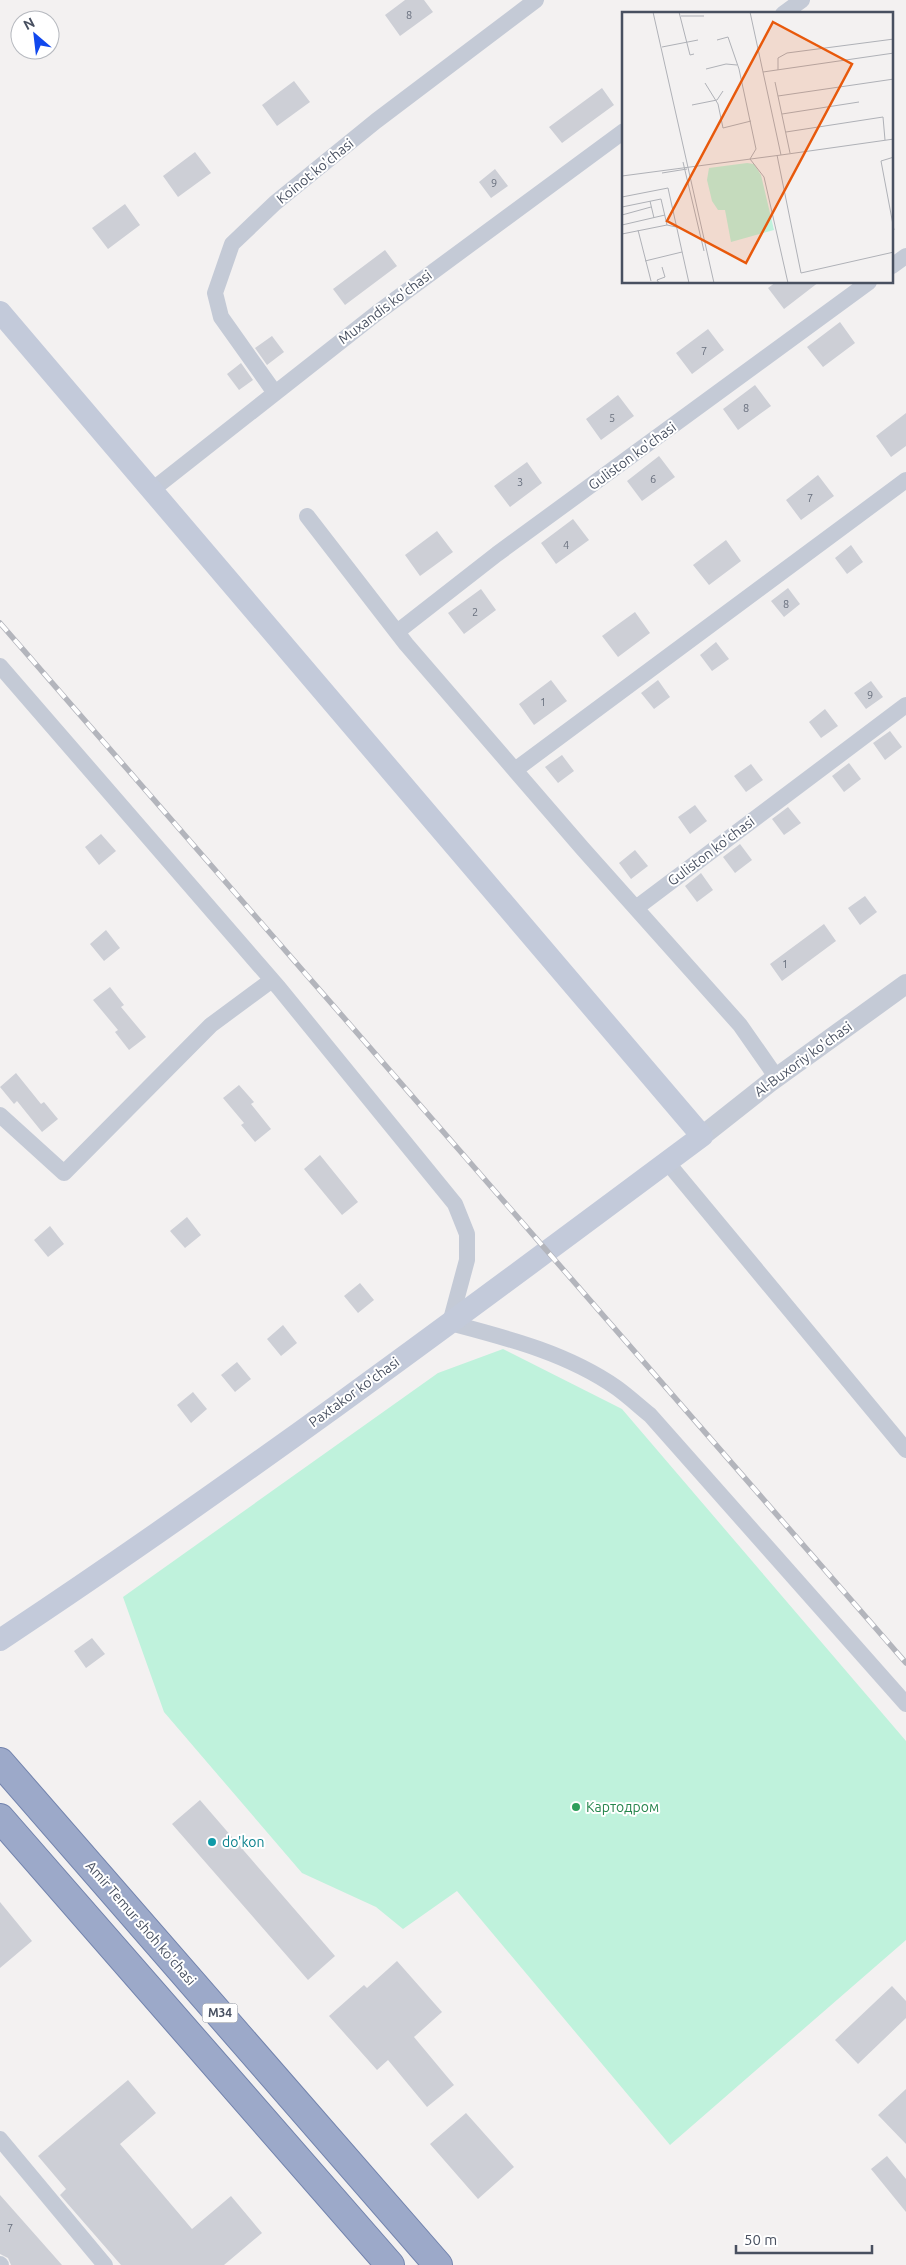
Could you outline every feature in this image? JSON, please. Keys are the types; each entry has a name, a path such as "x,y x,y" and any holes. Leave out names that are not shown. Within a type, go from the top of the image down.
{"highway":[{"name":"Amir Temur shoh ko'chasi","path":"0,1762 361,2174 438,2265"},
{"name":"M34","path":"0,1818 390,2265"},
{"path":"334,2200 361,2174"}],"main road":[{"path":"0,312 702,1136"},
{"name":"Paxtakor ko'chasi","path":"0,1640 116,1563 450,1322 702,1136"}],"street":[{"name":"Koinot ko'chasi","path":"275,393 221,316 216,293 232,244 275,203 376,120 536,0"},
{"path":"786,12 802,0"},
{"name":"Muxandis ko'chasi","path":"152,490 376,313 622,132"},
{"path":"894,265 906,256"},
{"name":"Guliston ko'chasi","path":"397,632 498,554 866,284"},
{"path":"515,770 906,480"},
{"path":"307,516 397,632 515,770 740,1025 777,1078"},
{"path":"0,666 272,980 455,1204 467,1234 466,1260 450,1322 545,1350 582,1368 616,1388 650,1415 906,1704"},
{"name":"Guliston ko'chasi","path":"636,908 906,705"},
{"path":"0,1115 64,1173 211,1025 272,980"},
{"name":"Al-Buxoriy ko'chasi","path":"702,1136 777,1078 906,984"},
{"path":"667,1162 906,1450"},
{"path":"0,2139 105,2265"}],"green space":[{"name":"Картодром","path":"503,1349 622,1409 906,1741 906,1940 670,2145 457,1891 403,1929 376,1907 302,1873 164,1712 123,1597 438,1373"}],"building":[{"path":"405,0 424,0 433,12 400,36 385,15"},
{"path":"294,81 310,102 277,126 262,105"},
{"path":"602,88 614,105 562,143 549,127"},
{"path":"195,152 211,173 178,197 163,176"},
{"path":"495,169 508,186 491,198 479,182"},
{"path":"125,204 140,225 108,249 92,228"},
{"path":"385,250 397,266 345,305 333,289"},
{"path":"773,284 816,284 784,309 768,288"},
{"path":"840,322 855,343 823,367 807,347"},
{"path":"708,329 724,350 692,374 676,353"},
{"path":"272,336 284,352 267,365 255,348"},
{"path":"241,363 253,380 239,390 227,374"},
{"path":"755,385 771,406 738,430 723,409"},
{"path":"618,395 634,416 601,440 586,419"},
{"path":"906,413 906,446 891,457 876,436"},
{"path":"659,456 675,477 642,501 627,481"},
{"path":"527,462 542,483 510,507 494,486"},
{"path":"818,475 834,496 801,520 786,500"},
{"path":"573,519 589,540 556,564 541,543"},
{"path":"437,531 453,552 420,576 405,555"},
{"path":"726,540 741,561 709,585 693,565"},
{"path":"851,545 863,562 847,574 835,558"},
{"path":"788,588 800,604 784,617 771,601"},
{"path":"481,589 496,610 464,634 448,613"},
{"path":"635,612 650,633 618,657 602,636"},
{"path":"716,642 729,659 712,671 700,655"},
{"path":"551,680 567,701 534,725 519,704"},
{"path":"658,680 670,697 654,709 641,693"},
{"path":"871,681 883,697 866,709 854,693"},
{"path":"825,709 838,726 821,738 809,722"},
{"path":"890,731 902,747 885,760 873,743"},
{"path":"562,755 574,771 558,783 545,767"},
{"path":"849,763 861,779 844,792 832,776"},
{"path":"751,764 763,780 746,792 734,776"},
{"path":"695,805 707,821 690,834 678,817"},
{"path":"788,807 801,823 784,835 772,819"},
{"path":"101,834 116,851 99,865 85,847"},
{"path":"740,844 752,860 735,873 723,857"},
{"path":"635,850 648,866 631,879 619,863"},
{"path":"701,873 713,890 697,902 685,886"},
{"path":"865,896 877,912 860,925 848,908"},
{"path":"824,924 836,941 782,981 770,964"},
{"path":"106,930 120,948 104,961 90,944"},
{"path":"110,987 124,1005 121,1007 146,1037 129,1050 115,1032 118,1030 93,1000"},
{"path":"16,1073 41,1104 44,1102 58,1119 42,1132 17,1101 14,1104 0,1087"},
{"path":"239,1085 254,1102 251,1104 271,1129 255,1142 241,1125 244,1123 223,1098"},
{"path":"320,1155 358,1202 342,1215 304,1169"},
{"path":"187,1217 201,1235 185,1248 170,1231"},
{"path":"50,1226 64,1244 48,1257 34,1240"},
{"path":"360,1283 374,1300 358,1313 344,1296"},
{"path":"283,1325 297,1343 281,1356 267,1339"},
{"path":"237,1362 251,1379 235,1392 221,1375"},
{"path":"193,1392 207,1409 191,1423 177,1405"},
{"path":"92,1638 105,1654 86,1668 74,1651"},
{"path":"200,1800 335,1956 308,1980 172,1824"},
{"path":"0,1902 32,1941 0,1968"},
{"path":"397,1961 442,2012 414,2037 454,2085 427,2107 388,2060 377,2070 329,2016 364,1985 367,1988"},
{"path":"892,1986 906,2001 906,2018 858,2064 835,2040"},
{"path":"128,2080 156,2113 120,2144 192,2229 231,2196 262,2233 224,2265 121,2265 60,2195 66,2189 38,2156"},
{"path":"906,2089 906,2144 878,2115"},
{"path":"466,2113 514,2167 478,2199 430,2144"},
{"path":"887,2156 906,2179 906,2212 871,2169"},
{"path":"0,2195 62,2265 11,2265 8,2258 0,2254"}],"railway":[{"path":"0,623 906,1663"}],"place":[{"name":"Картодром","path":"576,1807"},
{"name":"do'kon","path":"212,1842"}]}
